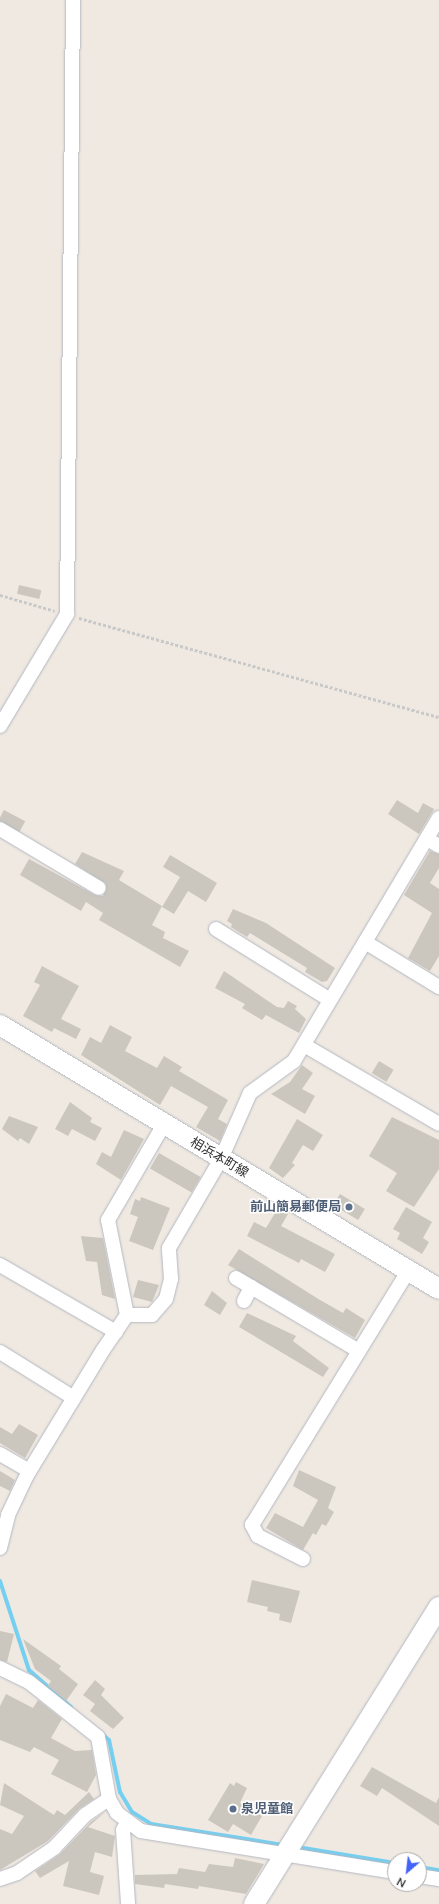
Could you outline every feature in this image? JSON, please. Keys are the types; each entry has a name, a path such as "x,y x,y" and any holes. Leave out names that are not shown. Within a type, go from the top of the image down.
{"main road":[{"name":"相浜本町線","path":"0,1025 439,1289"},
{"path":"254,1904 439,1607"}],"street":[{"path":"0,726 67,614 73,0"},
{"path":"128,1315 152,1314 166,1299 171,1279 170,1248 221,1159 250,1094 294,1061 439,818"},
{"path":"0,829 99,888"},
{"path":"427,839 439,846"},
{"path":"216,929 330,1000"},
{"path":"364,942 439,987"},
{"path":"304,1045 439,1124"},
{"path":"0,1548 10,1511 30,1471 74,1398 128,1315 108,1220 164,1124"},
{"path":"0,1265 116,1332"},
{"path":"303,1558 258,1536 252,1526 408,1270"},
{"path":"236,1278 359,1351"},
{"path":"244,1301 251,1287"},
{"path":"0,1352 74,1398"},
{"path":"0,1454 30,1471"},
{"path":"0,1668 29,1682 98,1737 109,1800 127,1823 155,1836 387,1871"},
{"path":"0,1879 17,1873 54,1848 73,1825 109,1800"},
{"path":"127,1823 123,1830 128,1904"},
{"path":"427,1877 439,1879"}],"path":[{"path":"0,595 439,717"}],"building":[{"path":"19,585 41,590 39,599 17,594"},
{"path":"397,800 418,813 423,803 434,809 419,834 388,814"},
{"path":"4,810 25,821 20,832 0,821 0,818"},
{"path":"430,851 439,854 439,868 430,883 439,889 439,956 430,971 408,958 432,913 404,895"},
{"path":"82,852 124,871 119,880 162,906 152,925 165,932 163,938 189,951 180,967 99,920 103,913 86,902 81,911 20,875 29,859 95,895 103,896 106,884 75,864"},
{"path":"170,855 217,883 206,902 188,891 174,914 162,907 180,877 163,867"},
{"path":"233,909 266,923 335,968 327,981 322,982 305,972 307,968 250,933 247,937 231,927 232,924 227,921"},
{"path":"42,966 79,986 61,1019 81,1029 76,1039 54,1028 52,1032 23,1016 40,985 34,982"},
{"path":"224,971 277,1007 284,1008 288,1001 297,1006 295,1009 306,1019 299,1033 266,1015 262,1020 242,1008 245,1004 215,988"},
{"path":"110,1025 132,1037 125,1051 157,1068 164,1056 182,1067 179,1071 228,1100 218,1119 227,1124 220,1141 196,1127 208,1107 171,1086 160,1105 81,1055 90,1037 101,1043"},
{"path":"379,1061 394,1070 386,1082 372,1073"},
{"path":"302,1065 313,1073 302,1089 315,1096 305,1114 271,1094 290,1082"},
{"path":"70,1102 92,1118 90,1122 102,1128 95,1141 72,1129 68,1136 55,1129"},
{"path":"9,1116 38,1127 29,1144 20,1138 18,1141 2,1129"},
{"path":"392,1117 439,1140 439,1169 414,1207 386,1191 397,1173 369,1156"},
{"path":"297,1119 323,1135 313,1151 303,1145 292,1163 295,1165 283,1178 269,1168"},
{"path":"124,1130 144,1139 121,1180 96,1164 102,1152 111,1157"},
{"path":"159,1153 201,1177 192,1193 150,1169"},
{"name":"前山簡易郵便局","path":"340,1194 365,1209 358,1220 333,1205"},
{"path":"141,1197 170,1208 153,1250 129,1241 138,1217 130,1214 135,1199 140,1201"},
{"path":"406,1207 432,1222 423,1238 429,1242 422,1254 397,1239 400,1233 393,1229"},
{"path":"278,1208 288,1214 281,1226 335,1254 325,1272 301,1259 299,1263 247,1236 254,1222 266,1228"},
{"path":"81,1236 103,1238 115,1299 102,1295 97,1262 86,1261"},
{"path":"239,1249 343,1313 346,1308 365,1320 355,1338 228,1265"},
{"path":"138,1280 159,1285 152,1302 133,1297"},
{"path":"212,1291 227,1303 220,1315 204,1305"},
{"path":"247,1313 296,1336 293,1341 329,1368 323,1377 239,1327"},
{"path":"19,1424 38,1435 25,1458 0,1443 0,1427 12,1434"},
{"path":"299,1470 336,1487 328,1508 334,1512 326,1526 322,1524 316,1535 313,1533 303,1550 266,1528 275,1513 303,1527 318,1500 293,1486"},
{"path":"0,1471 15,1480 10,1491 0,1486"},
{"path":"252,1580 300,1591 291,1623 279,1620 280,1614 267,1611 268,1607 247,1602"},
{"path":"0,1631 14,1634 7,1662 0,1660"},
{"path":"23,1639 61,1666 59,1669 78,1684 66,1701 48,1686 51,1681 35,1669"},
{"path":"95,1680 105,1689 101,1695 124,1718 113,1729 90,1711 95,1704 83,1695"},
{"path":"6,1694 33,1708 38,1700 62,1719 51,1738 75,1751 92,1750 96,1775 87,1792 51,1774 59,1760 34,1747 30,1752 0,1740 0,1706"},
{"path":"372,1767 436,1803 439,1797 439,1826 382,1788 377,1796 360,1786"},
{"name":"泉児童館","path":"236,1782 247,1788 240,1803 262,1816 251,1835 233,1824 228,1832 208,1820 230,1783 234,1786"},
{"path":"4,1783 54,1815 57,1810 65,1815 89,1792 94,1799 79,1809 48,1841 0,1870 0,1829 12,1834 24,1816 0,1805"},
{"path":"105,1812 88,1827 115,1836 112,1857 95,1852 90,1872 104,1876 99,1895 63,1886 69,1861 40,1878 35,1871 59,1855 91,1822"},
{"path":"235,1858 264,1864 246,1894 199,1886 198,1889 165,1884 164,1888 135,1884 135,1875 177,1874 179,1868 205,1872 209,1864 233,1867"}],"waterway":[{"path":"0,1581 29,1670 71,1707"},
{"path":"102,1734 109,1740 120,1792 132,1812 151,1824 284,1845"},
{"path":"297,1847 387,1862"},
{"path":"427,1868 439,1870"}],"place":[{"name":"前山簡易郵便局","path":"349,1207"},
{"name":"泉児童館","path":"233,1809"}]}
